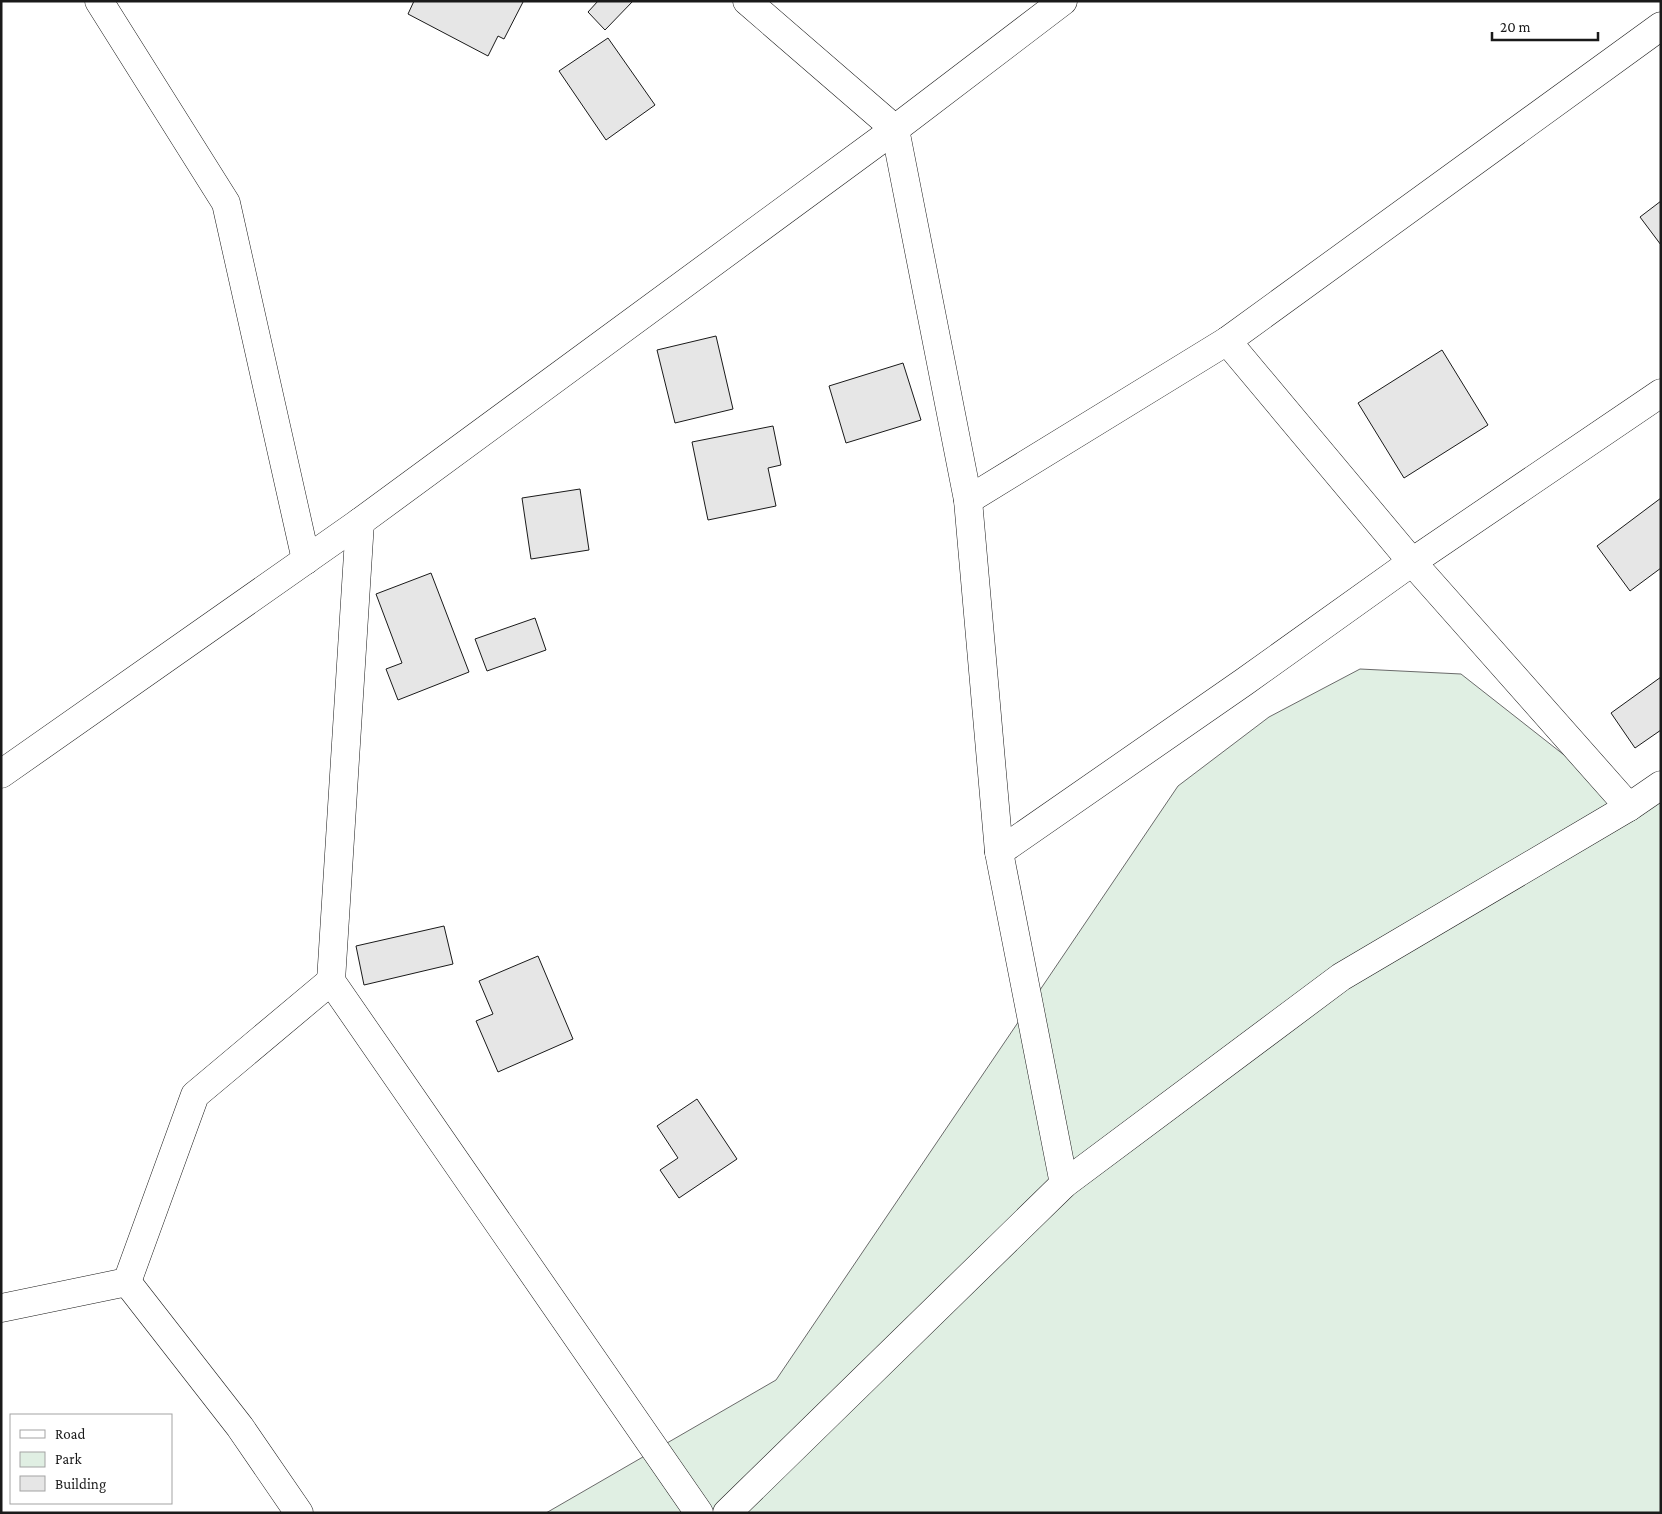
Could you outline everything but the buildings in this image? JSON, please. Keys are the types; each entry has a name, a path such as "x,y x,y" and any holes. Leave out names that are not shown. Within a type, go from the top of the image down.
{"street":[{"path":"99,1 226,203 306,560"},
{"path":"747,1 895,129 968,500 999,852 1064,1184"},
{"path":"1,774 360,522 895,129 1063,1"},
{"path":"968,500 1227,341 1661,26"},
{"path":"1227,341 1412,562 1629,807"},
{"path":"999,852 1244,682 1412,562 1661,393"},
{"path":"360,522 331,981 699,1513"},
{"path":"727,1513 1064,1184 1341,978 1629,807 1661,786"},
{"path":"127,1282 195,1095 331,981"},
{"path":"1,1308 127,1282"},
{"path":"127,1282 240,1427 299,1513"}],"green space":[{"path":"1360,669 1461,674 1629,806 1661,789 1661,1513 546,1513 776,1380 1178,786 1269,717"}]}
